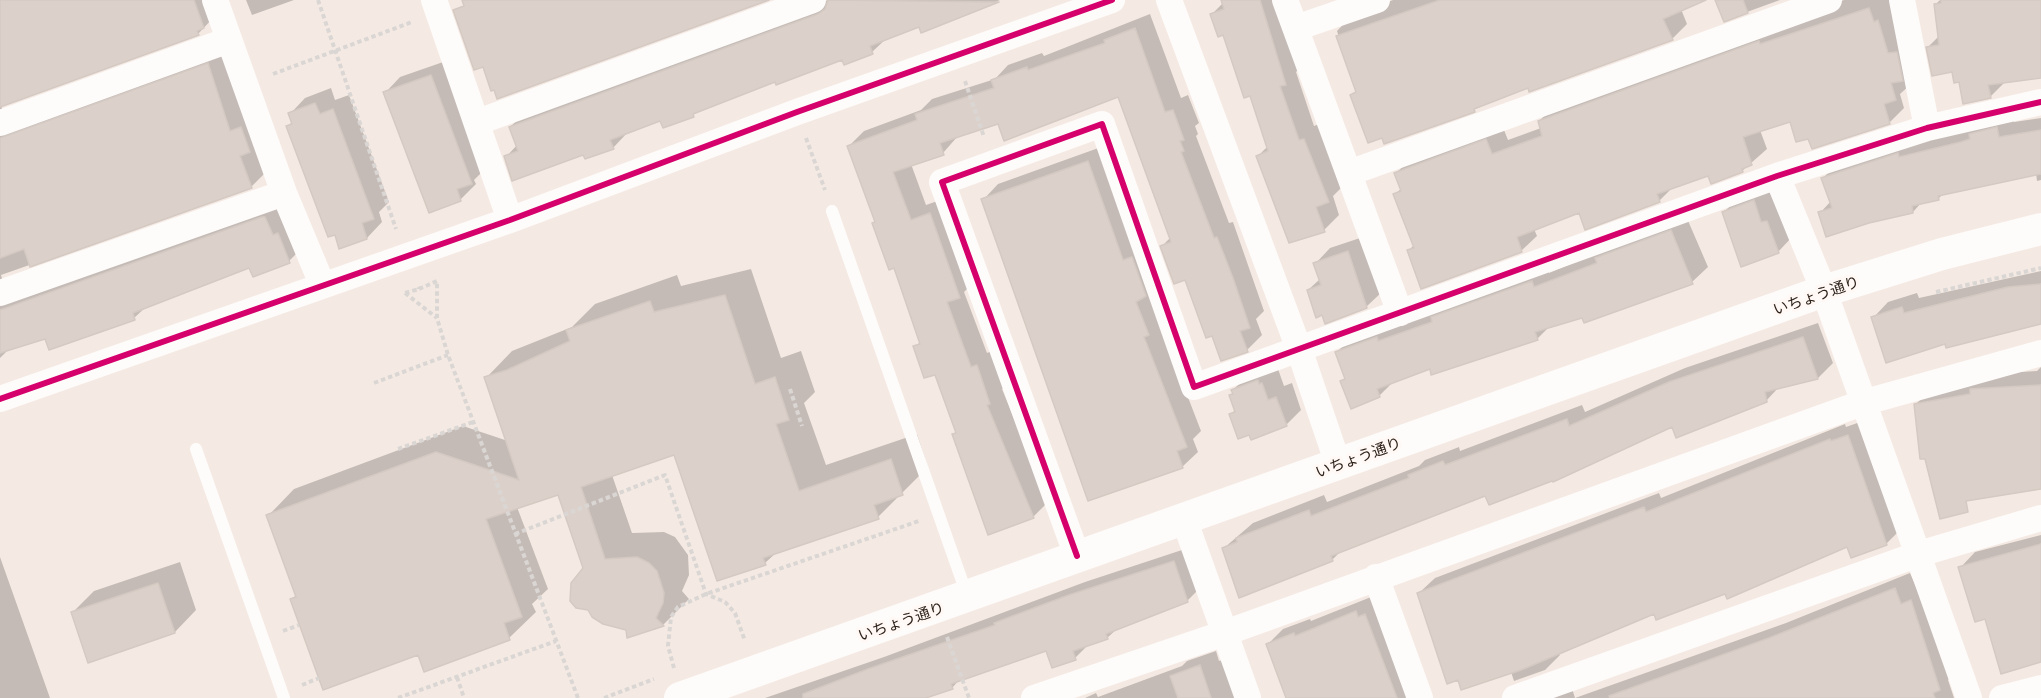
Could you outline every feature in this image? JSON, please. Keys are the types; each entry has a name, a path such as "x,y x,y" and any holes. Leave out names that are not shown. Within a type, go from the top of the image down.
{"street":[{"path":"215,0 284,193 322,284"},
{"path":"478,122 813,0"},
{"path":"0,399 322,284 510,220 797,112 956,57 1063,8 1112,0"},
{"path":"1169,0 1299,349 1338,464"},
{"path":"1286,0 1400,314"},
{"path":"1296,28 1377,0"},
{"path":"1349,173 1829,0"},
{"path":"1902,0 1927,128"},
{"path":"436,6 510,220"},
{"path":"0,123 229,40"},
{"path":"1077,556 942,182 1102,124 1194,387 1777,176 1927,128 2041,102"},
{"path":"1777,176 1824,291 1969,698"},
{"path":"0,293 284,193"},
{"name":"いちょう通り","path":"687,690 968,598 1077,556 1824,291 1942,254 2041,229"},
{"path":"1034,698 1225,633 1862,403 2041,352"},
{"path":"1515,698 1919,554 2041,518"},
{"path":"1184,519 1248,698"},
{"path":"1376,577 1420,698"},
{"path":"2002,698 2041,688"}],"lane":[{"path":"832,211 968,598"},
{"path":"196,450 284,698"}],"path":[{"path":"318,0 405,257"},
{"path":"246,84 335,52 436,6"},
{"path":"956,57 993,163"},
{"path":"797,112 832,211"},
{"path":"418,289 437,280 437,318 448,355 579,698"},
{"path":"405,293 437,318"},
{"path":"374,382 448,355"},
{"path":"790,389 802,426"},
{"path":"398,448 473,422"},
{"path":"515,534 665,475 706,594 725,602 735,613 747,645"},
{"path":"687,690 668,646 671,617 678,607 706,594 939,513"},
{"path":"937,608 969,698"},
{"path":"398,698 556,640"},
{"path":"457,677 464,698"}],"building":[{"path":"0,0 194,0 204,28 197,31 199,35 0,107"},
{"path":"462,0 769,0 497,99 494,90 491,91 483,67 474,70 453,10 464,6"},
{"path":"828,0 999,2 921,33 919,27 870,46 873,54 844,65 842,60 776,85 775,82 663,128 660,121 610,140 614,149 585,159 583,155 512,181 504,156 518,151 509,127 818,14 825,9"},
{"path":"1221,0 1260,0 1286,85 1280,86 1299,140 1304,139 1329,202 1316,207 1325,232 1289,243 1256,156 1268,151 1250,96 1244,98 1223,35 1218,37 1210,14 1224,9"},
{"path":"1440,0 1706,0 1663,19 1673,40 1529,92 1528,88 1474,109 1475,112 1384,144 1382,138 1368,143 1350,95 1356,92 1336,36"},
{"path":"1715,0 1743,0 1748,13 1724,22"},
{"path":"1941,0 2041,0 2041,78 1988,85 1991,98 1963,104 1959,82 1954,83 1952,72 1932,76 1926,47 1939,45 1934,4 1941,3"},
{"path":"1869,8 1874,22 1878,20 1888,53 1897,52 1903,81 1891,83 1896,100 1884,104 1890,124 1812,149 1808,139 1796,142 1790,122 1743,137 1752,165 1742,169 1743,172 1711,184 1708,176 1657,194 1660,202 1585,230 1579,213 1517,237 1522,252 1421,289 1407,250 1414,248 1393,194 1401,191 1394,173 1486,139 1492,154 1542,136 1538,121 1759,41 1760,44"},
{"path":"1135,28 1165,112 1173,110 1184,140 1180,141 1184,151 1181,152 1214,238 1217,237 1233,278 1250,328 1240,331 1248,352 1221,361 1212,336 1206,338 1185,280 1174,284 1160,246 1171,242 1118,97 1004,141 998,124 940,143 944,155 893,172 911,220 930,213 960,298 947,302 971,367 977,365 990,404 987,405 1034,518 988,535 952,434 956,433 935,375 924,378 913,346 920,344 894,268 889,270 872,223 875,222 847,146 917,120 915,114 994,88 991,80 1027,67 1028,70 1105,43 1104,40"},
{"path":"208,63 230,131 241,127 250,152 240,156 252,188 30,267 24,249 0,258 0,138"},
{"path":"431,75 472,184 457,189 461,201 429,213 383,92"},
{"path":"315,103 320,114 333,109 374,219 362,223 367,239 339,249 335,235 328,237 286,126 292,124 288,113"},
{"path":"1997,127 1999,137 2041,130 2041,174 1938,196 1939,200 1912,206 1913,213 1869,223 1826,237 1818,212 1832,208 1821,178 1898,153 1899,157 1961,142 1970,139 1969,134"},
{"path":"1088,161 1123,260 1132,257 1146,296 1136,302 1149,335 1144,337 1187,447 1177,451 1183,468 1088,501 981,199"},
{"path":"1754,200 1761,222 1767,221 1779,253 1741,267 1722,212"},
{"path":"265,217 273,235 278,233 290,263 253,277 249,268 133,313 135,320 49,350 45,339 0,353 0,310"},
{"path":"1671,230 1693,284 1584,323 1582,318 1535,332 1538,340 1431,375 1430,369 1377,389 1380,397 1351,409 1340,381 1345,379 1335,352 1377,337 1378,341 1432,322 1431,317 1532,281 1534,287 1597,263 1595,258"},
{"path":"1348,251 1367,308 1325,324 1322,315 1316,318 1307,290 1321,285 1313,263"},
{"path":"2041,284 2041,324 1946,348 1945,344 1886,363 1871,317 1902,307 1904,313 2008,287"},
{"path":"725,295 755,384 775,377 789,420 776,424 799,491 891,459 903,495 874,505 879,519 763,558 766,565 717,581 674,455 581,487 605,559 637,557 649,563 657,571 664,593 663,603 656,618 664,626 627,638 626,630 603,624 592,617 588,610 576,608 570,601 571,583 583,568 558,495 486,519 522,617 504,623 510,640 424,672 418,655 323,690 290,599 296,597 266,515 436,452 519,480 484,377 507,370 570,341 566,330 650,301 654,312"},
{"path":"1803,337 1818,379 1765,392 1767,402 1676,438 1672,427 1553,482 1489,505 1485,496 1331,556 1333,561 1239,598 1222,548 1237,542 1236,538 1309,510 1311,516 1409,478 1408,475 1443,461 1445,465 1567,419 1569,426 1669,382"},
{"path":"1258,380 1259,384 1262,383 1268,400 1276,397 1287,426 1251,440 1249,435 1238,439 1229,414 1235,412 1229,395 1233,394 1231,390"},
{"path":"2041,385 2041,489 1966,501 1968,512 1940,519 1925,459 1920,459 1914,404 1970,394 1970,389"},
{"path":"1848,435 1887,545 1851,558 1847,547 1727,599 1725,594 1656,620 1654,614 1521,670 1461,690 1458,680 1447,684 1417,593 1644,507 1646,512 1830,439 1831,441"},
{"path":"2041,544 2041,662 2001,674 1985,619 1975,622 1958,567"},
{"path":"1174,561 1188,602 1106,634 1108,639 1073,651 1076,660 1052,668 1046,651 951,684 953,689 926,698 803,698 803,694 868,669 995,625 994,623 1069,595"},
{"path":"158,583 175,633 88,663 71,612"},
{"path":"1895,588 1901,604 1911,600 1940,690 1933,693 1935,698 1610,698 1609,696 1769,638"},
{"path":"1356,611 1358,617 1365,614 1397,698 1286,698 1266,644 1294,633 1295,636"},
{"path":"1200,665 1211,698 1178,698 1170,676"}],"cycle path":[{"path":"0,399 510,220 797,112 1112,0"},
{"path":"1077,556 942,182 1102,124 1194,387 1777,176 1927,128 2041,102"}]}
